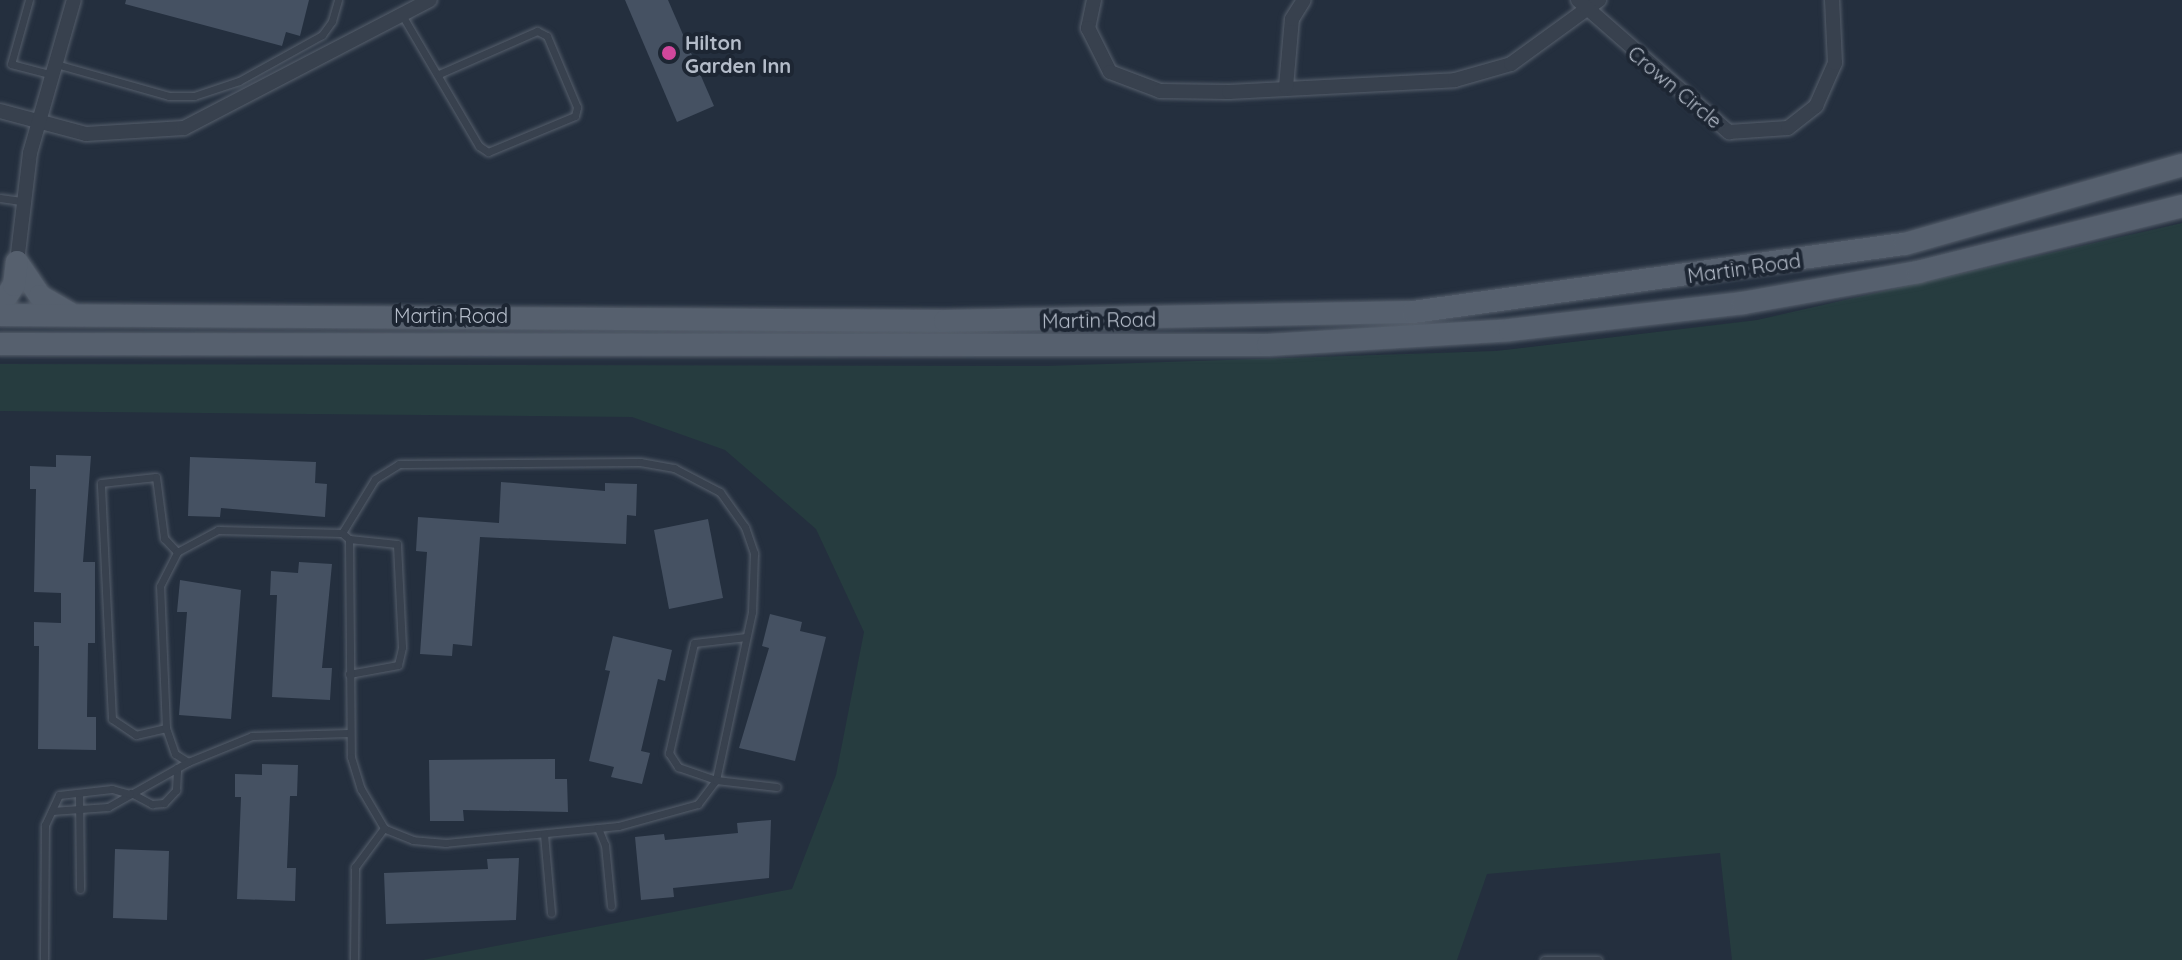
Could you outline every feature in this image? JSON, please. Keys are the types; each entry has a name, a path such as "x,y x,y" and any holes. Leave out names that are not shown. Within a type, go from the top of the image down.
{"main road":[{"name":"Martin Road","path":"0,315 945,321 1413,312 1905,244 2182,165"},
{"name":"Martin Road","path":"0,344 1268,345 1480,332 1743,303 1918,272 2182,206"},
{"path":"17,262 40,296 73,315"},
{"path":"0,307 14,285 17,262"}],"street":[{"path":"17,262 21,201 39,122 74,0"},
{"path":"0,111 86,134 184,128 430,0"},
{"path":"1094,0 1088,28 1110,72 1160,91 1455,80 1511,64 1582,6 1599,0"},
{"path":"1286,87 1292,19 1304,0"},
{"name":"Crown Circle","path":"1582,6 1729,132 1788,128 1816,106 1835,63 1832,0"}],"lane":[{"path":"29,0 11,64 54,70 169,96 194,96 239,81 322,35 338,0"},
{"path":"402,15 479,146 488,152 575,116 573,93 547,36 537,31 439,74"},
{"path":"0,198 21,201"},
{"path":"342,533 375,479 399,464 640,462 674,468 720,492 745,527 755,573 746,637 716,780 698,804 598,828 446,843 413,840 384,828 361,789 349,733 349,539"},
{"path":"166,728 136,735 112,719 101,483 156,477 164,538 177,552"},
{"path":"188,762 175,754 166,728 160,586 177,552 218,530 342,533 349,539 395,539 402,647 398,665 349,674"},
{"path":"746,637 694,643 669,753 678,767 716,780 777,787"},
{"path":"52,811 108,807 188,762 247,737 349,733"},
{"path":"44,960 45,825 59,795 112,789 152,804 164,803 176,790 177,768"},
{"path":"79,793 80,889"},
{"path":"354,960 355,867 384,828"},
{"path":"598,828 605,845 611,906"},
{"path":"544,834 551,913"},
{"path":"1544,960 1598,960"}],"green space":[{"path":"2182,223 2182,960 1732,960 1720,853 1487,874 1457,960 423,960 792,889 836,775 864,632 816,529 725,450 632,417 0,411 0,364 1047,366 1496,351 1757,320"}],"building":[{"path":"126,0 309,0 300,36 286,32 282,46 125,4"},
{"name":"Hilton Garden Inn","path":"625,0 668,0 714,106 677,122"},
{"path":"56,455 91,456 83,562 95,562 95,643 88,643 87,717 96,717 96,750 38,749 39,646 34,646 34,622 61,623 61,593 34,592 36,489 30,489 30,466 56,467"},
{"path":"190,457 316,462 315,483 327,484 325,517 221,508 220,517 188,516"},
{"path":"501,482 605,491 605,483 637,484 636,516 627,515 626,544 480,537 472,646 453,644 452,656 420,654 427,552 416,551 418,517 499,523"},
{"path":"708,519 723,598 669,609 654,530"},
{"path":"299,562 332,564 322,668 332,668 330,700 272,697 277,595 270,595 271,571 298,573"},
{"path":"180,580 241,590 231,719 179,715 187,612 177,612"},
{"path":"770,614 802,622 800,631 826,637 795,761 739,748 769,648 762,646"},
{"path":"613,636 672,650 665,681 658,679 641,751 650,753 642,784 611,777 614,767 589,761 610,671 605,670"},
{"path":"555,759 555,779 567,779 568,812 463,810 464,821 430,821 429,760"},
{"path":"262,764 298,765 297,796 290,796 287,868 296,868 295,901 237,899 241,797 235,797 235,774 262,775"},
{"path":"771,820 769,878 673,888 674,897 641,900 635,837 664,834 665,840 738,833 737,823"},
{"path":"115,849 169,851 167,920 113,918"},
{"path":"519,858 516,920 386,924 384,873 488,869 487,859"}],"place":[{"name":"Hilton Garden Inn","path":"669,53"}]}
